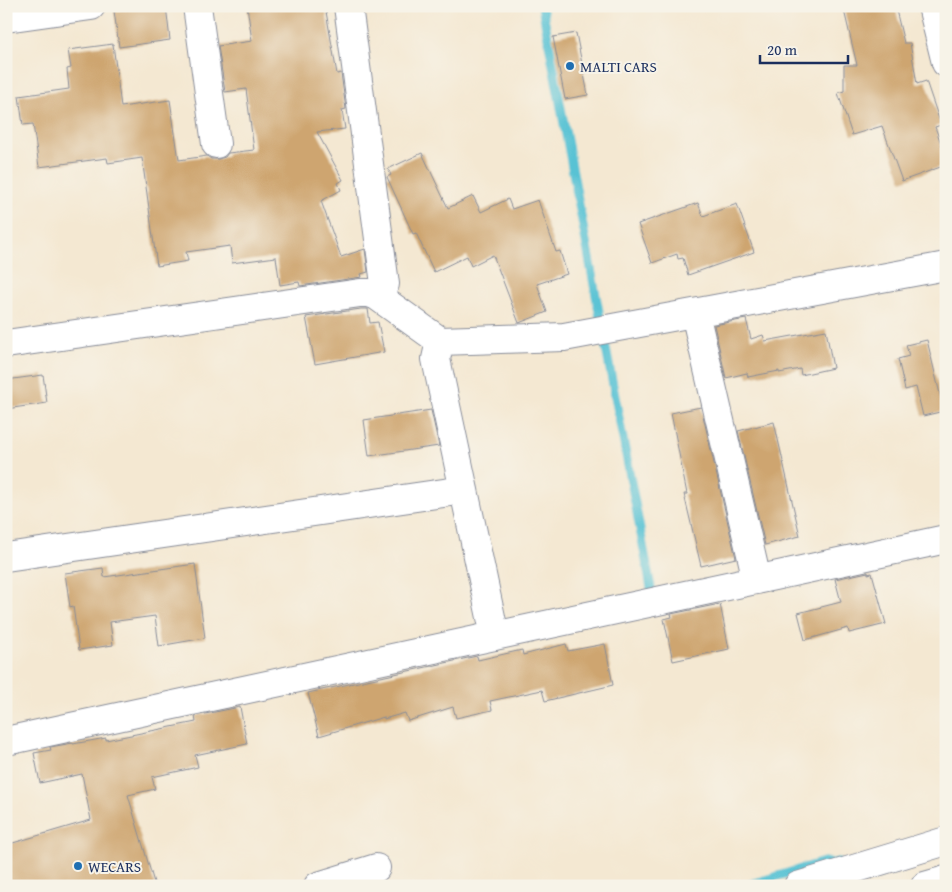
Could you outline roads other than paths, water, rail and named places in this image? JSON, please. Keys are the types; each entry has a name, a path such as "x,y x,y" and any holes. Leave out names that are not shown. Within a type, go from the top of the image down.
{"main road":[{"path":"6,18 91,6"},
{"path":"198,6 216,144"},
{"path":"348,6 386,284 377,296"},
{"path":"932,6 946,62"},
{"path":"6,344 360,293 369,293 377,296 440,341 564,337 946,266"},
{"path":"695,313 757,580"},
{"path":"440,341 436,359 495,636"},
{"path":"6,556 464,490"},
{"path":"6,741 946,539"},
{"path":"798,886 946,841"},
{"path":"318,886 376,868"},
{"path":"925,886 946,880"}],"waterway":[{"path":"542,6 600,317"},
{"path":"605,343 652,593"},
{"path":"745,886 824,862 833,864 838,862"}],"place":[{"name":"MALTI CARS","path":"570,66"},
{"name":"WECARS","path":"78,866"}]}
